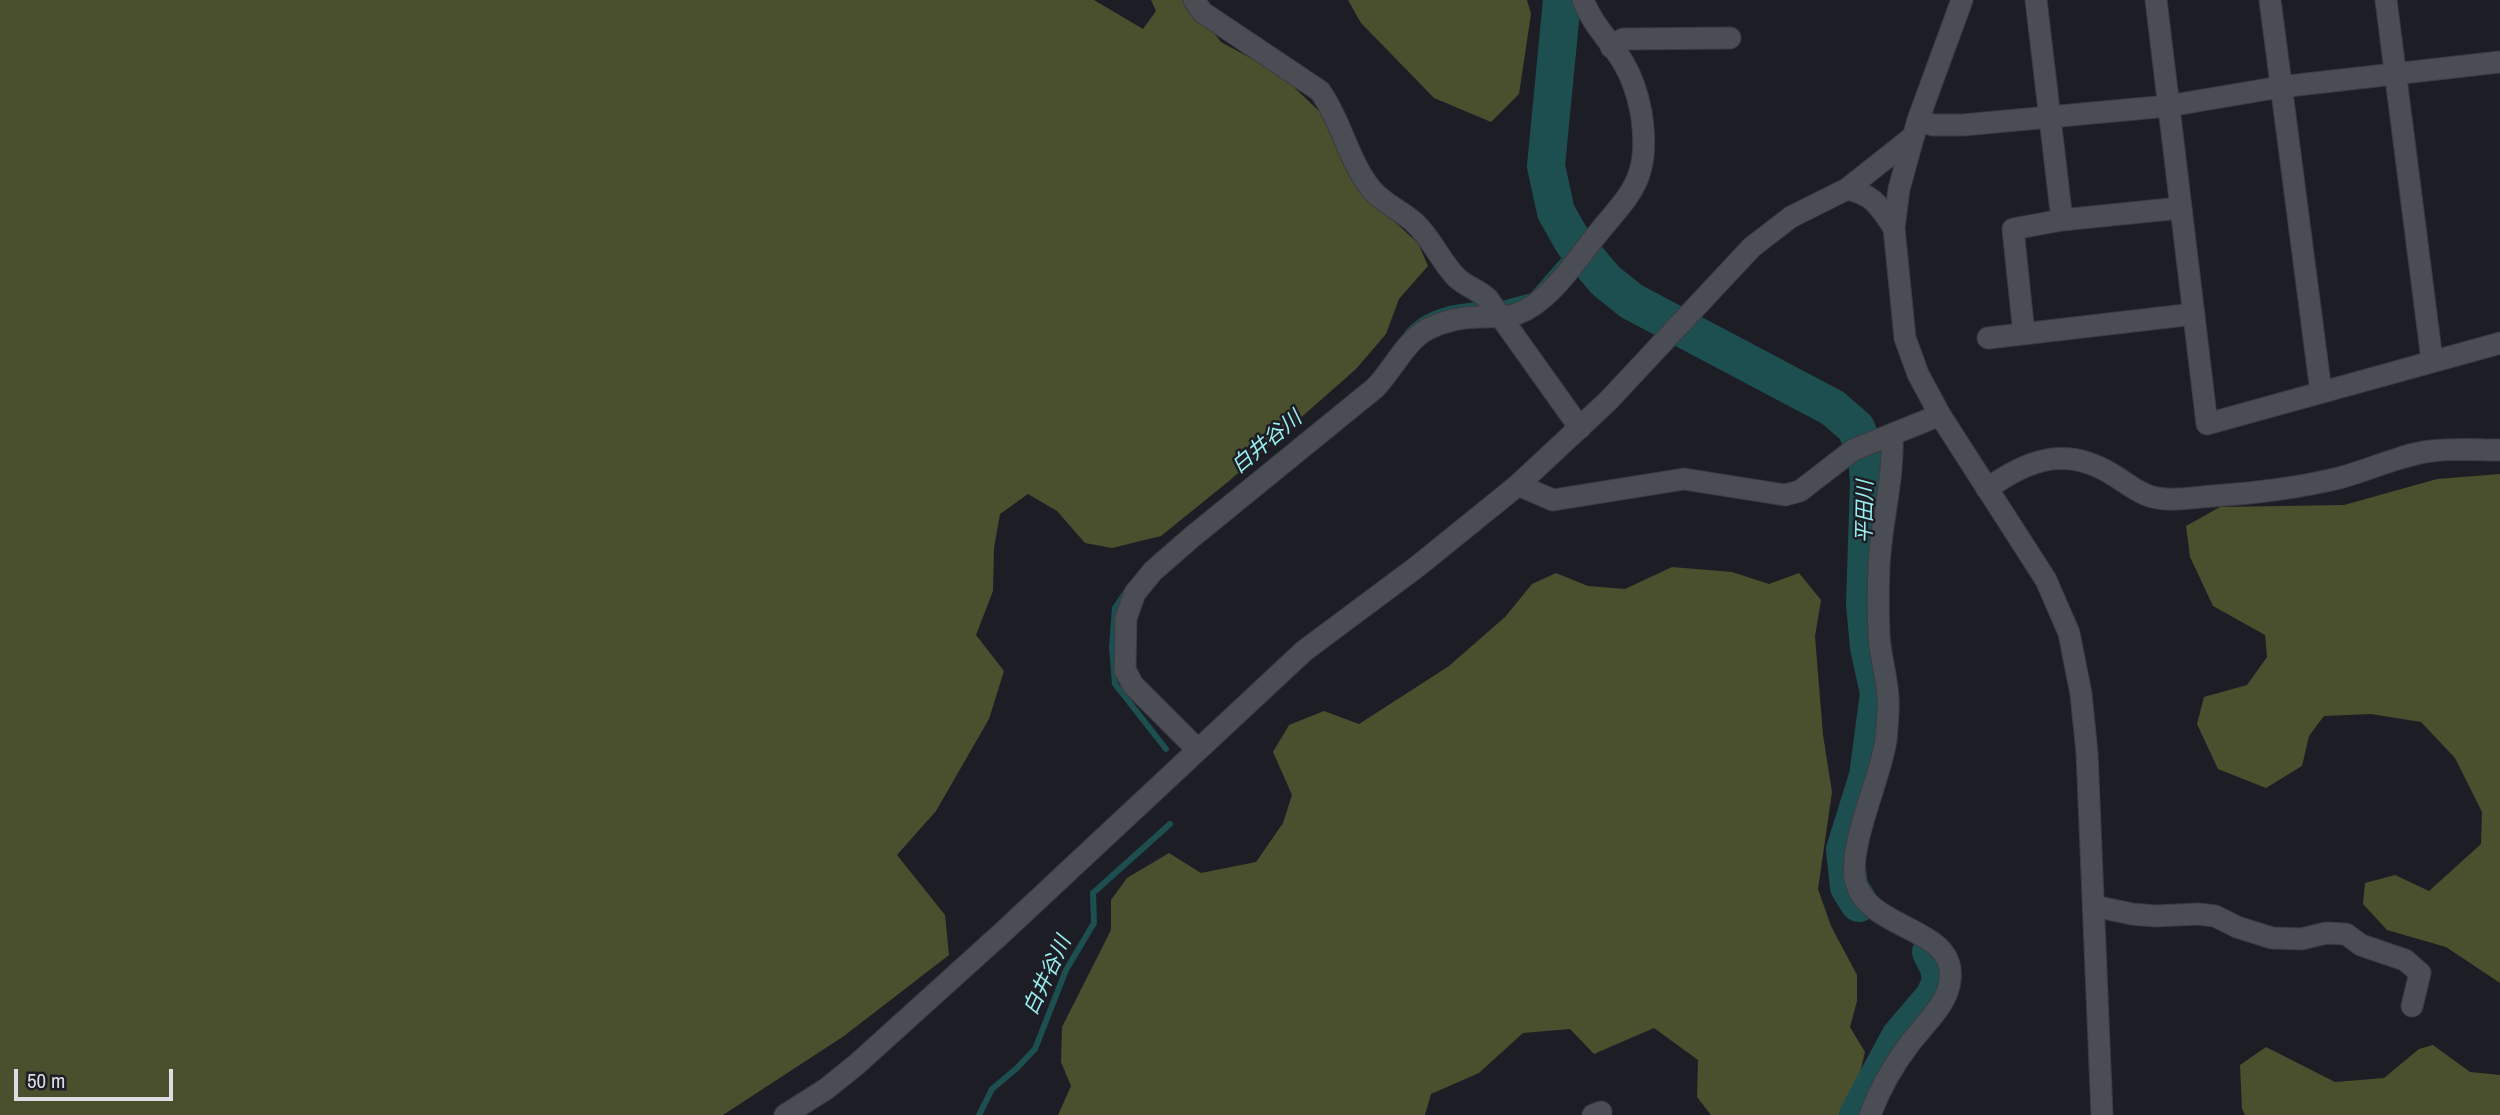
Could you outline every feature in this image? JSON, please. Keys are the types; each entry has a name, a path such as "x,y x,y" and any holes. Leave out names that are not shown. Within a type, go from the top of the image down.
{"street":[{"path":"1194,0 1202,12 1321,91 1334,110 1360,173 1374,192 1415,223 1458,279 1481,292 1503,317 1580,428"},
{"path":"1197,749 1133,685 1125,670 1126,618 1135,593 1153,571 1192,537 1375,388 1416,338 1427,330 1457,319 1503,317 1534,305 1570,269 1629,194 1640,172 1644,147 1641,112 1623,62 1589,17 1583,0"},
{"path":"1962,0 1916,128 1899,189 1894,228 1905,338 1918,374 1940,415 2046,580 2069,633 2081,694 2087,753 2102,1115"},
{"path":"2036,0 2062,220"},
{"path":"2156,0 2207,424 2500,343"},
{"path":"2270,0 2321,392"},
{"path":"2386,0 2432,360"},
{"path":"1611,47 1623,39 1730,38"},
{"path":"785,1115 856,1065 1304,651 1418,566 1518,485 1580,428 1752,247 1791,217 1847,189 1916,128 2168,106 2280,87 2500,62"},
{"path":"1847,189 1863,193 1878,204 1894,228"},
{"path":"2024,334 2014,229 2062,220 2180,208"},
{"path":"1988,338 2194,314"},
{"path":"1518,485 1553,500 1684,479 1785,495 1800,491 1873,442 1940,415"},
{"path":"1870,1115 1878,1094 1906,1047 1944,1000 1951,980 1949,965 1942,949 1924,935 1899,926 1879,912 1862,896 1855,878 1856,848 1880,769 1886,739 1889,698 1879,636 1880,566 1885,502 1894,457 1873,442"},
{"path":"1987,489 2012,471 2041,459 2067,458 2098,466 2140,494 2169,499 2271,492 2341,477 2429,451 2500,450"},
{"path":"2094,906 2155,916 2215,916 2237,927 2272,938 2301,939 2326,933 2346,934 2361,944 2405,960 2415,967 2420,973 2412,1006"}],"green space":[{"path":"0,0 1094,0 1143,29 1156,11 1151,0 1188,0 1221,42 1280,74 1319,111 1353,176 1385,213 1418,243 1428,266 1399,299 1386,334 1356,369 1229,481 1161,536 1112,548 1085,543 1057,511 1028,494 1000,514 994,548 993,591 976,635 1004,671 989,719 936,811 897,855 945,915 949,955 844,1036 723,1115 0,1115"},
{"path":"1348,0 1527,0 1531,14 1519,94 1491,122 1434,98 1361,23"},
{"path":"2500,474 2500,983 2446,947 2387,930 2363,904 2365,883 2395,875 2429,891 2481,844 2482,812 2455,758 2421,722 2371,714 2324,716 2309,736 2302,766 2266,788 2218,769 2197,724 2204,697 2247,685 2267,657 2265,635 2213,606 2190,557 2186,526 2220,507 2344,505 2437,479"},
{"path":"1672,567 1732,572 1769,584 1799,573 1821,600 1815,636 1823,735 1832,792 1818,889 1831,926 1857,975 1857,1001 1850,1027 1865,1052 1850,1115 1711,1115 1697,1097 1698,1060 1654,1028 1594,1054 1570,1029 1523,1033 1479,1073 1431,1094 1425,1115 1058,1115 1071,1086 1061,1062 1062,1027 1111,930 1111,900 1127,878 1169,853 1201,873 1256,862 1283,823 1292,795 1273,752 1289,725 1324,711 1359,724 1449,666 1505,617 1532,584 1556,573 1588,586 1625,589"},
{"path":"2433,1045 2470,1072 2500,1075 2500,1115 2245,1115 2242,1109 2240,1065 2266,1047 2335,1082 2384,1078 2419,1049"}],"waterway":[{"name":"平田川","path":"1562,0 1546,166 1556,212 1573,242 1605,280 1631,301 1833,408 1856,428 1867,456 1869,482 1865,604 1869,647 1879,693 1868,776 1845,850 1849,887 1859,903"},
{"name":"白井谷川","path":"1499,305 1532,296 1568,255 1573,242"},
{"name":"白井谷川","path":"1406,335 1431,315 1464,306 1485,305"},
{"name":"白井谷川","path":"1126,592 1115,608 1112,647 1115,684 1166,749"},
{"name":"白井谷川","path":"979,1115 992,1089 1035,1049 1066,970 1094,923 1093,893 1170,824"},
{"name":"平田川","path":"1858,1115 1900,1037 1934,997 1941,982 1939,967 1931,952"}]}
